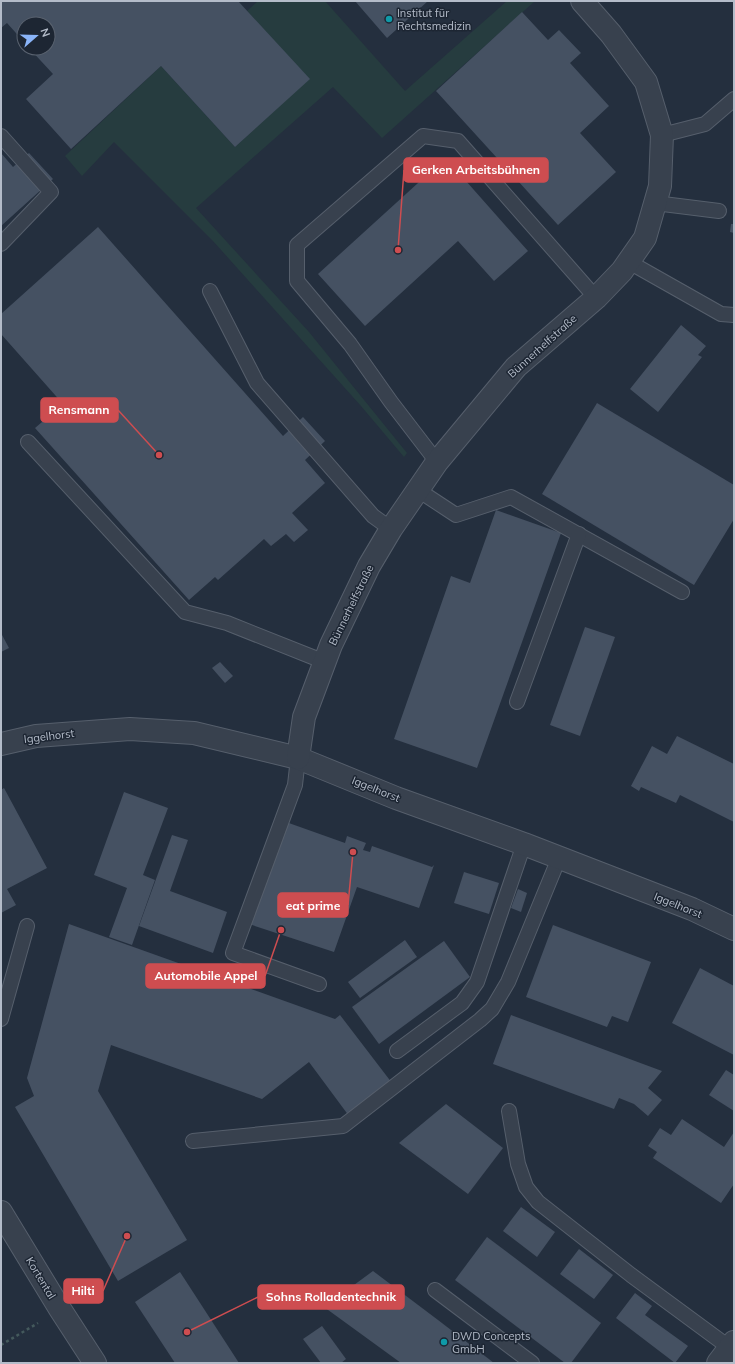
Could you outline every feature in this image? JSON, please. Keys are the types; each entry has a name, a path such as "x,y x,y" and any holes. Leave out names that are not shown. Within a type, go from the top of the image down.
{"street":[{"name":"Bünnerhelfstraße","path":"298,758 304,717 324,662 369,566 391,529 437,462 516,367 596,298 622,271 645,238 660,186 662,135 646,82 611,34 582,1"},
{"name":"Iggelhorst","path":"1,744 36,736 130,729 194,733 298,758 396,798 524,844 692,909 734,929"},
{"name":"Kortental","path":"1,1212 95,1363"}],"lane":[{"path":"662,135 705,124 734,99"},
{"path":"1,136 51,192 1,244"},
{"path":"437,462 391,402 350,344 297,281 297,245 422,136 458,141 596,298"},
{"path":"655,203 719,211"},
{"path":"629,262 721,314 734,315"},
{"path":"210,291 257,384 373,516 391,529"},
{"path":"28,442 185,612 227,623 324,662"},
{"path":"418,490 456,515 511,497 682,592"},
{"path":"517,702 579,534"},
{"path":"298,758 295,785 233,953 319,984"},
{"path":"397,1051 462,1003 477,982 524,844"},
{"path":"193,1141 343,1126 467,1030 492,1008 508,982 559,858"},
{"path":"1,1019 27,926"},
{"path":"509,1111 518,1164 526,1187 538,1202 727,1351"},
{"path":"435,1290 532,1363"}],"path":[{"path":"1,1345 38,1323"}],"green space":[{"path":"258,1 325,1 405,91 507,1 535,1 382,138 333,87 196,208 309,332 407,453 404,457 361,406 213,241 114,142 82,176 65,156 161,66 235,147 309,79 247,11"}],"building":[{"path":"1,1 238,1 310,79 235,147 161,66 71,149 26,99 53,74 36,56 56,56 56,16 16,16 16,33 7,23 1,28"},
{"name":"Institut für Rechtsmedizin","path":"355,1 428,1 387,38"},
{"path":"522,12 548,40 559,30 581,53 570,63 609,106 580,133 616,172 558,225 436,91"},
{"path":"1,153 13,167 29,153 53,179 1,226"},
{"path":"451,164 528,251 494,281 458,241 365,326 318,274 429,173 435,178"},
{"path":"731,224 734,224 734,233 730,232"},
{"path":"98,227 283,436 303,417 325,441 305,460 325,483 292,513 308,530 294,542 286,534 271,546 264,539 218,580 215,577 189,600 35,428 63,404 1,334 1,314"},
{"path":"681,325 706,346 698,355 702,357 658,412 630,389"},
{"path":"597,403 734,485 734,519 694,585 542,494"},
{"path":"496,510 561,533 477,768 394,739 451,576 470,583"},
{"path":"585,627 615,637 580,736 550,725"},
{"path":"1,633 9,648 1,652"},
{"path":"220,662 233,676 225,683 212,668"},
{"path":"677,736 734,764 734,822 680,795 676,803 641,787 639,791 631,786 652,746 667,754"},
{"path":"4,788 47,868 7,889 16,905 1,913 1,790"},
{"path":"124,792 168,808 143,875 155,880 132,945 109,937 127,888 94,875"},
{"path":"286,822 345,843 347,836 366,843 363,850 370,852 372,846 432,867 434,865 419,908 357,887 334,952 249,924"},
{"path":"172,835 188,840 170,891 227,912 213,953 139,926"},
{"path":"464,872 499,883 489,914 454,903"},
{"path":"518,889 527,893 521,912 511,908"},
{"path":"69,924 335,1019 340,1015 392,1083 349,1116 309,1062 262,1099 111,1045 98,1091 187,1240 118,1281 15,1107 34,1096 27,1078"},
{"path":"553,925 651,962 628,1022 612,1016 607,1027 526,997"},
{"path":"405,940 417,957 360,998 348,982"},
{"path":"444,941 470,977 379,1044 352,1007"},
{"path":"700,968 734,986 734,1055 672,1023"},
{"path":"511,1015 662,1071 648,1088 662,1100 648,1116 634,1104 619,1098 614,1109 493,1064"},
{"path":"726,1070 734,1075 734,1111 709,1095"},
{"path":"446,1104 503,1148 468,1194 399,1143"},
{"path":"682,1119 724,1147 734,1132 734,1184 721,1203 653,1158 657,1152 648,1146 660,1128 671,1135"},
{"path":"521,1207 555,1232 537,1257 503,1231"},
{"path":"487,1237 601,1323 571,1363 565,1363 455,1280"},
{"path":"579,1249 613,1275 594,1299 560,1274"},
{"path":"373,1271 494,1363 401,1363 324,1307"},
{"path":"180,1272 239,1363 175,1363 135,1302"},
{"path":"635,1293 652,1306 645,1315 688,1346 675,1363 616,1318"},
{"path":"322,1326 346,1359 341,1363 321,1363 303,1339"}],"place":[{"name":"Institut für Rechtsmedizin","path":"389,19"},
{"name":"Gerken Arbeitsbühnen","path":"398,250"},
{"name":"Rensmann","path":"159,455"},
{"name":"eat prime","path":"353,852"},
{"name":"Automobile Appel","path":"281,930"},
{"name":"Hilti","path":"127,1236"},
{"name":"Sohns Rolladentechnik","path":"187,1332"},
{"name":"DWD Concepts GmbH","path":"444,1342"}]}
